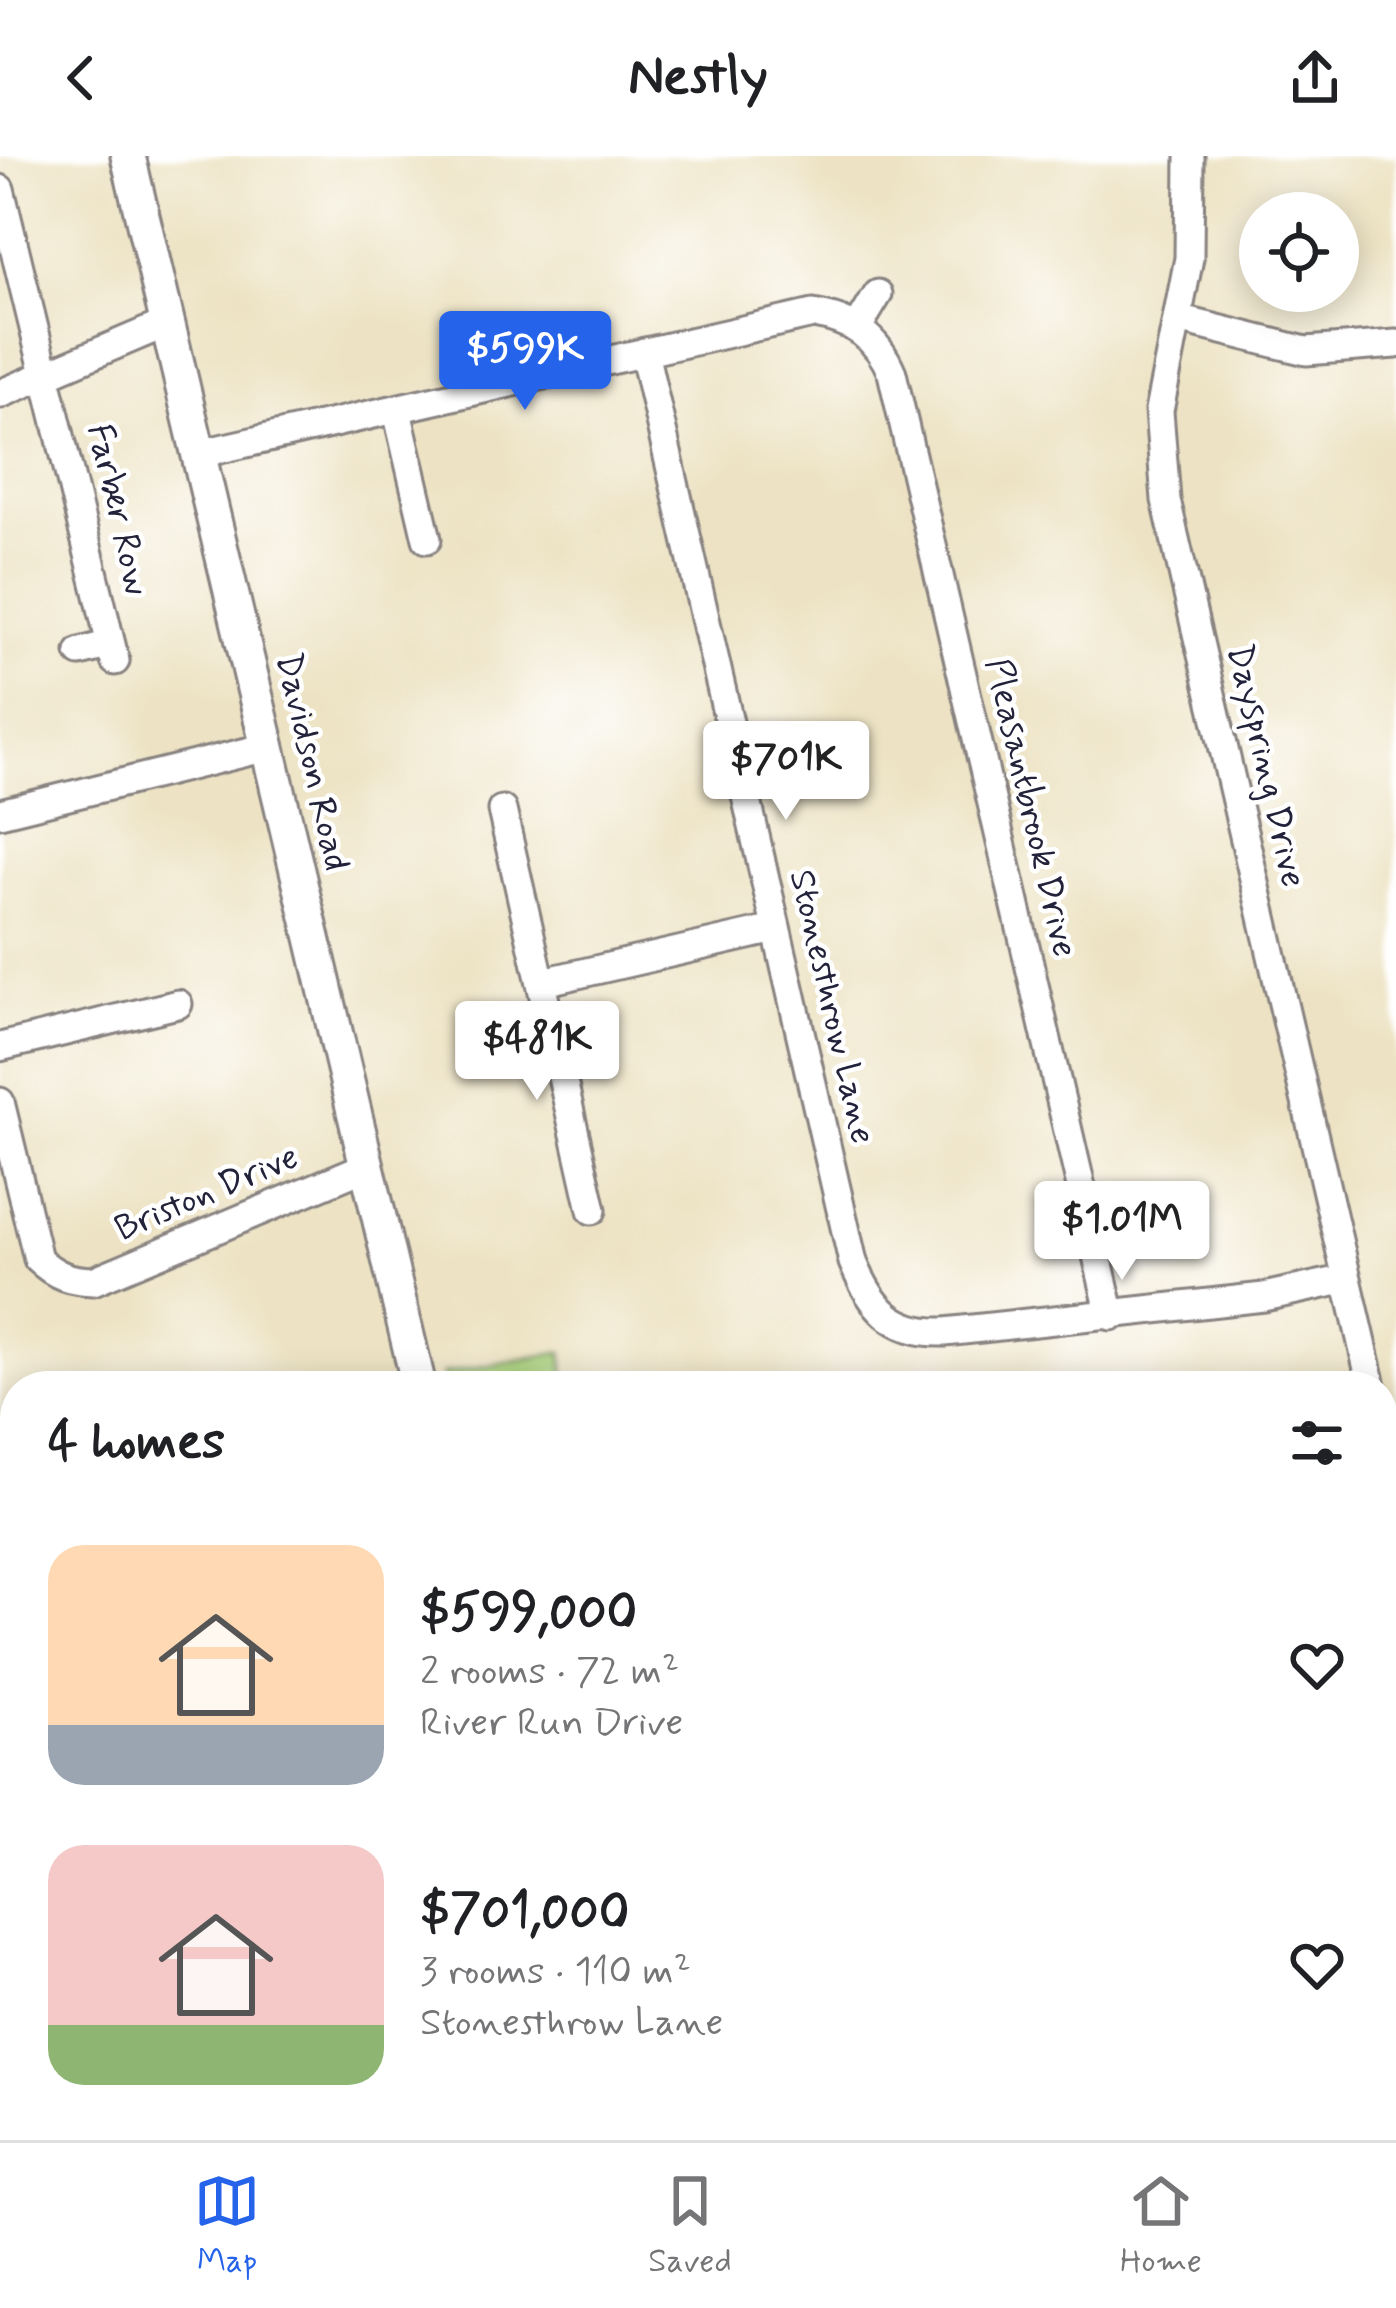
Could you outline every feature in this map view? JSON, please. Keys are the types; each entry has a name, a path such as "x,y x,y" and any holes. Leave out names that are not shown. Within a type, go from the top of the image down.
{"main road":[{"name":"Davidson Road","path":"128,156 416,1371"}],"street":[{"name":"Dayspring Drive","path":"1190,156 1189,258 1159,411 1166,500 1368,1371"},
{"name":"Farber Row","path":"0,189 11,288 50,376 113,652 80,652"},
{"path":"198,454 813,314 858,327 878,294"},
{"path":"1178,319 1306,351 1396,344"},
{"path":"0,394 167,323"},
{"name":"Pleasantbrook Drive","path":"858,327 885,356 892,373 1111,1316"},
{"name":"Stonesthrow Lane","path":"644,352 853,1262 868,1298 888,1318 929,1333 1111,1316"},
{"path":"397,410 427,539"},
{"path":"0,813 267,748"},
{"path":"502,810 592,1210"},
{"path":"543,982 775,929"},
{"path":"0,1047 178,1004"},
{"name":"Briston Drive","path":"0,1102 38,1259 57,1276 74,1280 93,1281 368,1166"},
{"path":"1111,1316 1264,1297 1347,1279"}],"green space":[{"path":"562,1352 564,1371 459,1371"}]}
